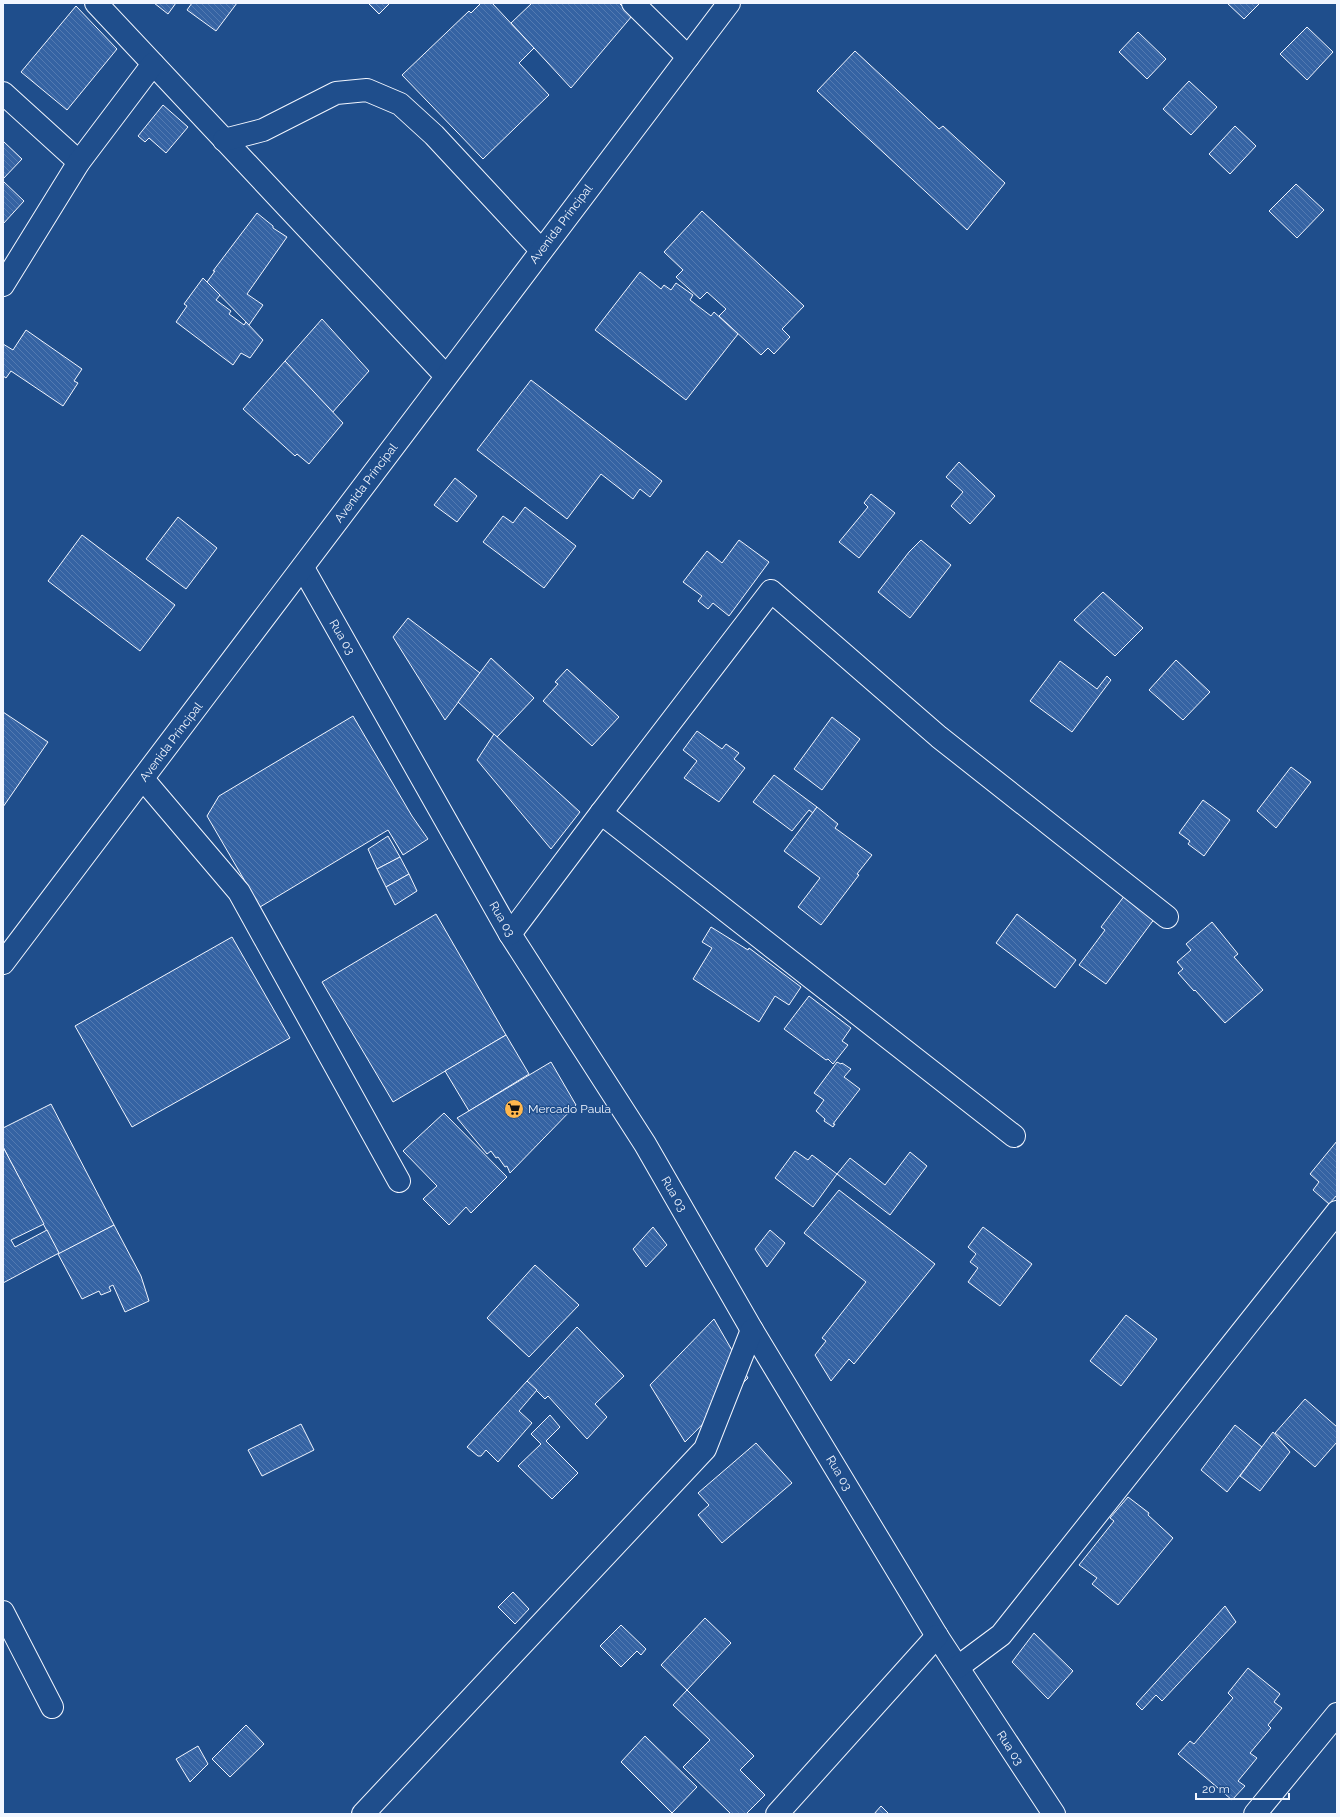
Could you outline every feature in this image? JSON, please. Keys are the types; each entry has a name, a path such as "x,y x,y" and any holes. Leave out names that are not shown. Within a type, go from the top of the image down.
{"street":[{"path":"96,3 446,376"},
{"path":"633,3 688,57"},
{"name":"Avenida Principal","path":"3,963 729,3"},
{"path":"3,285 79,162 153,64"},
{"path":"224,140 263,130 336,93 366,90 400,104 434,135 542,250"},
{"path":"3,93 79,162"},
{"name":"Rua 03","path":"303,568 510,934 645,1144 752,1330 937,1636 1054,1814"},
{"path":"510,934 771,591 939,737 1168,917"},
{"path":"143,778 239,892 399,1181"},
{"path":"601,813 1014,1136"},
{"path":"958,1667 1001,1636 1337,1212"},
{"path":"363,1814 705,1449 752,1330"},
{"path":"3,1612 52,1707"},
{"path":"777,1814 937,1636"},
{"path":"1255,1814 1337,1714"}],"building":[{"path":"154,3 176,3 168,14"},
{"path":"192,3 237,3 216,31 187,10"},
{"path":"368,3 390,3 379,14"},
{"path":"481,3 492,3 534,48 519,63 549,95 483,159 402,75 469,11 471,13"},
{"path":"532,3 619,3 632,16 571,88 511,23"},
{"path":"1227,3 1260,3 1244,19"},
{"path":"76,6 117,49 67,110 21,72"},
{"path":"1307,27 1333,52 1307,80 1280,54"},
{"path":"1138,32 1166,59 1147,79 1119,52"},
{"path":"855,51 939,129 943,126 1005,183 967,230 817,91"},
{"path":"1189,81 1217,107 1191,135 1163,109"},
{"path":"163,105 188,127 166,153 149,138 145,142 138,136"},
{"path":"1235,126 1256,146 1230,174 1209,154"},
{"path":"3,141 22,159 3,179"},
{"path":"3,181 24,201 3,224"},
{"path":"1296,184 1324,210 1297,238 1269,211"},
{"path":"702,211 804,306 782,329 790,337 774,354 768,348 761,355 719,316 726,309 707,292 700,299 676,277 683,270 664,252"},
{"path":"257,213 273,226 273,228 287,237 247,294 263,305 249,325 207,282 215,271 213,271"},
{"path":"640,272 661,289 664,285 671,290 676,283 693,295 690,300 711,316 714,312 738,334 686,400 595,330"},
{"path":"203,278 220,295 216,300 231,311 229,314 244,325 246,322 263,340 250,358 241,353 233,365 176,322 187,306 184,304"},
{"path":"322,319 369,371 332,413 285,361"},
{"path":"26,330 82,369 74,381 78,383 63,406 11,371 6,378 3,376 3,344 13,350"},
{"path":"285,361 343,423 309,464 297,454 295,456 243,409"},
{"path":"531,380 662,481 650,497 640,489 633,499 601,474 567,519 477,450"},
{"path":"959,462 995,496 970,524 951,506 963,492 946,477"},
{"path":"455,478 477,496 457,522 434,505"},
{"path":"871,494 895,513 859,558 839,542 868,507 864,503"},
{"path":"525,507 576,546 544,588 483,542 503,516 513,523"},
{"path":"178,517 217,548 186,589 146,559"},
{"path":"82,535 175,605 140,651 48,581"},
{"path":"739,540 769,562 729,616 713,603 708,609 698,601 702,596 683,582 707,551 722,563"},
{"path":"921,540 951,565 910,618 878,592 909,552"},
{"path":"1103,592 1143,628 1115,656 1074,620"},
{"path":"408,618 480,673 445,720 393,637"},
{"path":"491,658 534,698 497,737 458,702"},
{"path":"1176,660 1210,692 1183,720 1149,690"},
{"path":"1060,661 1097,689 1107,676 1111,680 1072,732 1030,701"},
{"path":"567,669 619,717 592,746 543,701 558,684 555,682"},
{"path":"3,712 48,742 3,807"},
{"path":"353,716 412,816 428,839 403,855 388,830 260,907 207,816 219,796"},
{"path":"832,717 860,739 822,790 794,769"},
{"path":"697,731 722,749 726,744 739,753 734,759 745,768 719,802 684,778 697,761 683,750"},
{"path":"494,734 580,812 551,849 477,760"},
{"path":"1291,767 1311,782 1276,828 1257,811"},
{"path":"774,775 817,807 813,813 809,810 792,831 753,802"},
{"path":"1203,800 1230,820 1204,856 1188,844 1190,841 1179,833"},
{"path":"817,807 838,824 835,828 872,855 857,874 859,875 821,925 798,907 820,878 784,851"},
{"path":"388,836 400,857 377,869 368,849"},
{"path":"400,857 409,874 386,887 377,869"},
{"path":"409,874 417,891 395,905 386,887"},
{"path":"1125,895 1155,918 1106,984 1079,965 1105,930 1101,927"},
{"path":"436,914 506,1035 393,1102 322,982"},
{"path":"1017,914 1076,960 1055,988 996,943"},
{"path":"1212,922 1238,954 1234,957 1263,990 1225,1023 1178,973 1183,969 1177,962 1191,950 1186,944"},
{"path":"711,927 748,950 749,948 801,987 789,1005 775,996 759,1022 693,979 712,948 702,942"},
{"path":"232,937 290,1038 132,1127 75,1026"},
{"path":"809,996 851,1028 842,1041 848,1045 833,1064 784,1029"},
{"path":"506,1035 529,1074 469,1111 445,1071"},
{"path":"551,1062 576,1105 510,1173 507,1166 505,1167 498,1157 496,1158 491,1151 487,1154 457,1118"},
{"path":"837,1062 842,1063 851,1069 844,1077 860,1089 833,1124 835,1124 833,1127 824,1121 825,1119 816,1111 824,1100 814,1093"},
{"path":"51,1104 114,1225 59,1254 3,1147 3,1128"},
{"path":"444,1113 507,1177 471,1213 466,1207 449,1225 423,1199 437,1186 403,1151"},
{"path":"1337,1141 1337,1195 1329,1204 1313,1190 1319,1182 1310,1174"},
{"path":"3,1147 44,1224 11,1240 15,1247 47,1230 59,1253 3,1283"},
{"path":"795,1151 808,1160 812,1155 837,1174 813,1207 775,1178"},
{"path":"910,1152 927,1166 890,1215 837,1174 850,1158 885,1185"},
{"path":"839,1190 935,1264 854,1364 849,1359 831,1381 815,1355 826,1341 822,1338 866,1282 804,1233"},
{"path":"114,1225 141,1276 149,1301 125,1312 113,1285 109,1287 111,1291 101,1295 99,1291 82,1299 58,1254"},
{"path":"653,1227 667,1245 646,1267 633,1249"},
{"path":"983,1227 1032,1264 1000,1306 968,1282 978,1268 970,1262 976,1254 968,1247"},
{"path":"770,1230 785,1243 767,1267 755,1249"},
{"path":"535,1265 579,1305 529,1357 487,1318"},
{"path":"1126,1315 1157,1339 1121,1386 1090,1361"},
{"path":"714,1319 748,1378 685,1442 650,1385"},
{"path":"577,1327 624,1376 595,1404 607,1417 587,1439 548,1396 545,1399 527,1381"},
{"path":"527,1381 537,1390 519,1411 532,1423 498,1462 486,1450 481,1456 478,1456 467,1447"},
{"path":"1305,1399 1337,1427 1337,1442 1315,1467 1275,1433"},
{"path":"550,1415 560,1427 546,1441 578,1473 552,1499 518,1466 541,1444 531,1434"},
{"path":"301,1424 314,1450 262,1476 248,1450"},
{"path":"1235,1425 1262,1447 1227,1492 1201,1470"},
{"path":"1273,1432 1290,1452 1260,1491 1240,1476"},
{"path":"756,1443 792,1483 722,1543 698,1515 709,1505 698,1493"},
{"path":"1128,1497 1149,1513 1148,1515 1173,1538 1118,1605 1092,1584 1097,1578 1079,1565 1114,1521 1110,1518"},
{"path":"513,1592 529,1609 515,1624 498,1607"},
{"path":"1225,1606 1236,1622 1162,1701 1156,1695 1142,1710 1136,1704"},
{"path":"705,1618 731,1643 687,1690 661,1665"},
{"path":"621,1625 646,1649 641,1655 637,1651 621,1667 600,1646"},
{"path":"1034,1633 1073,1671 1048,1699 1012,1662"},
{"path":"1248,1668 1280,1694 1274,1702 1282,1708 1268,1725 1271,1728 1250,1753 1257,1758 1238,1781 1245,1786 1232,1800 1178,1754 1190,1741 1194,1744 1233,1698 1228,1693"},
{"path":"687,1690 754,1756 740,1770 765,1795 746,1814 731,1814 683,1767 710,1740 673,1705"},
{"path":"246,1725 264,1744 230,1777 212,1759"},
{"path":"645,1736 697,1787 672,1813 621,1762"},
{"path":"198,1746 208,1764 190,1782 176,1759"},
{"path":"881,1806 889,1814 874,1814"}],"place":[{"name":"Mercado Paula","path":"514,1109"}]}
